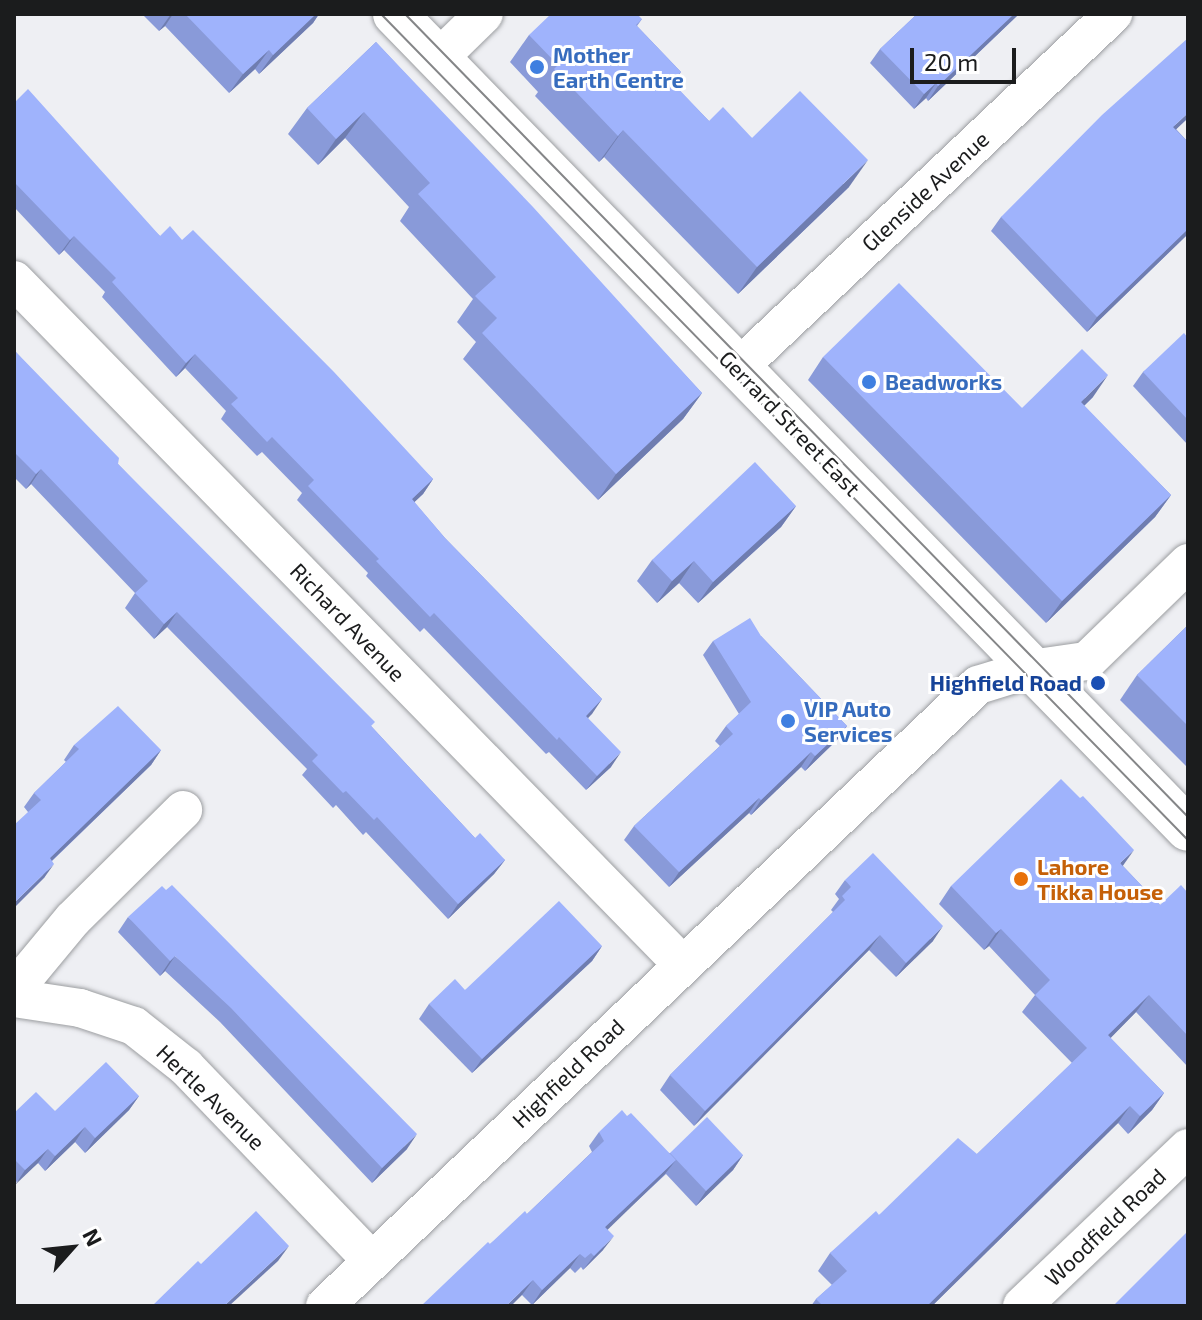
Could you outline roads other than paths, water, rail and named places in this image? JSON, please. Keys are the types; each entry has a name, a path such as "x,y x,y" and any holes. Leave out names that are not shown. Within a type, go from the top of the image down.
{"main road":[{"name":"Gerrard Street East","path":"395,14 1188,829"}],"street":[{"path":"438,59 484,14"},
{"name":"Glenside Avenue","path":"738,368 1113,14"},
{"name":"Richard Avenue","path":"14,280 682,964"},
{"name":"Highfield Road","path":"325,1306 978,685 1030,669 1087,661 1188,563"},
{"path":"14,990 73,919 183,810"},
{"name":"Hertle Avenue","path":"14,998 80,1008 134,1026 186,1067 371,1260"},
{"name":"Woodfield Road","path":"1022,1306 1188,1148"}],"tram line":[{"path":"381,14 1188,840"},
{"path":"405,14 1188,817"}],"place":[{"name":"Mother Earth Centre","path":"537,67"},
{"name":"Beadworks","path":"869,382"},
{"name":"Highfield Road","path":"1098,683"},
{"name":"VIP Auto Services","path":"788,721"},
{"name":"Lahore Tikka House","path":"1021,879"}]}
